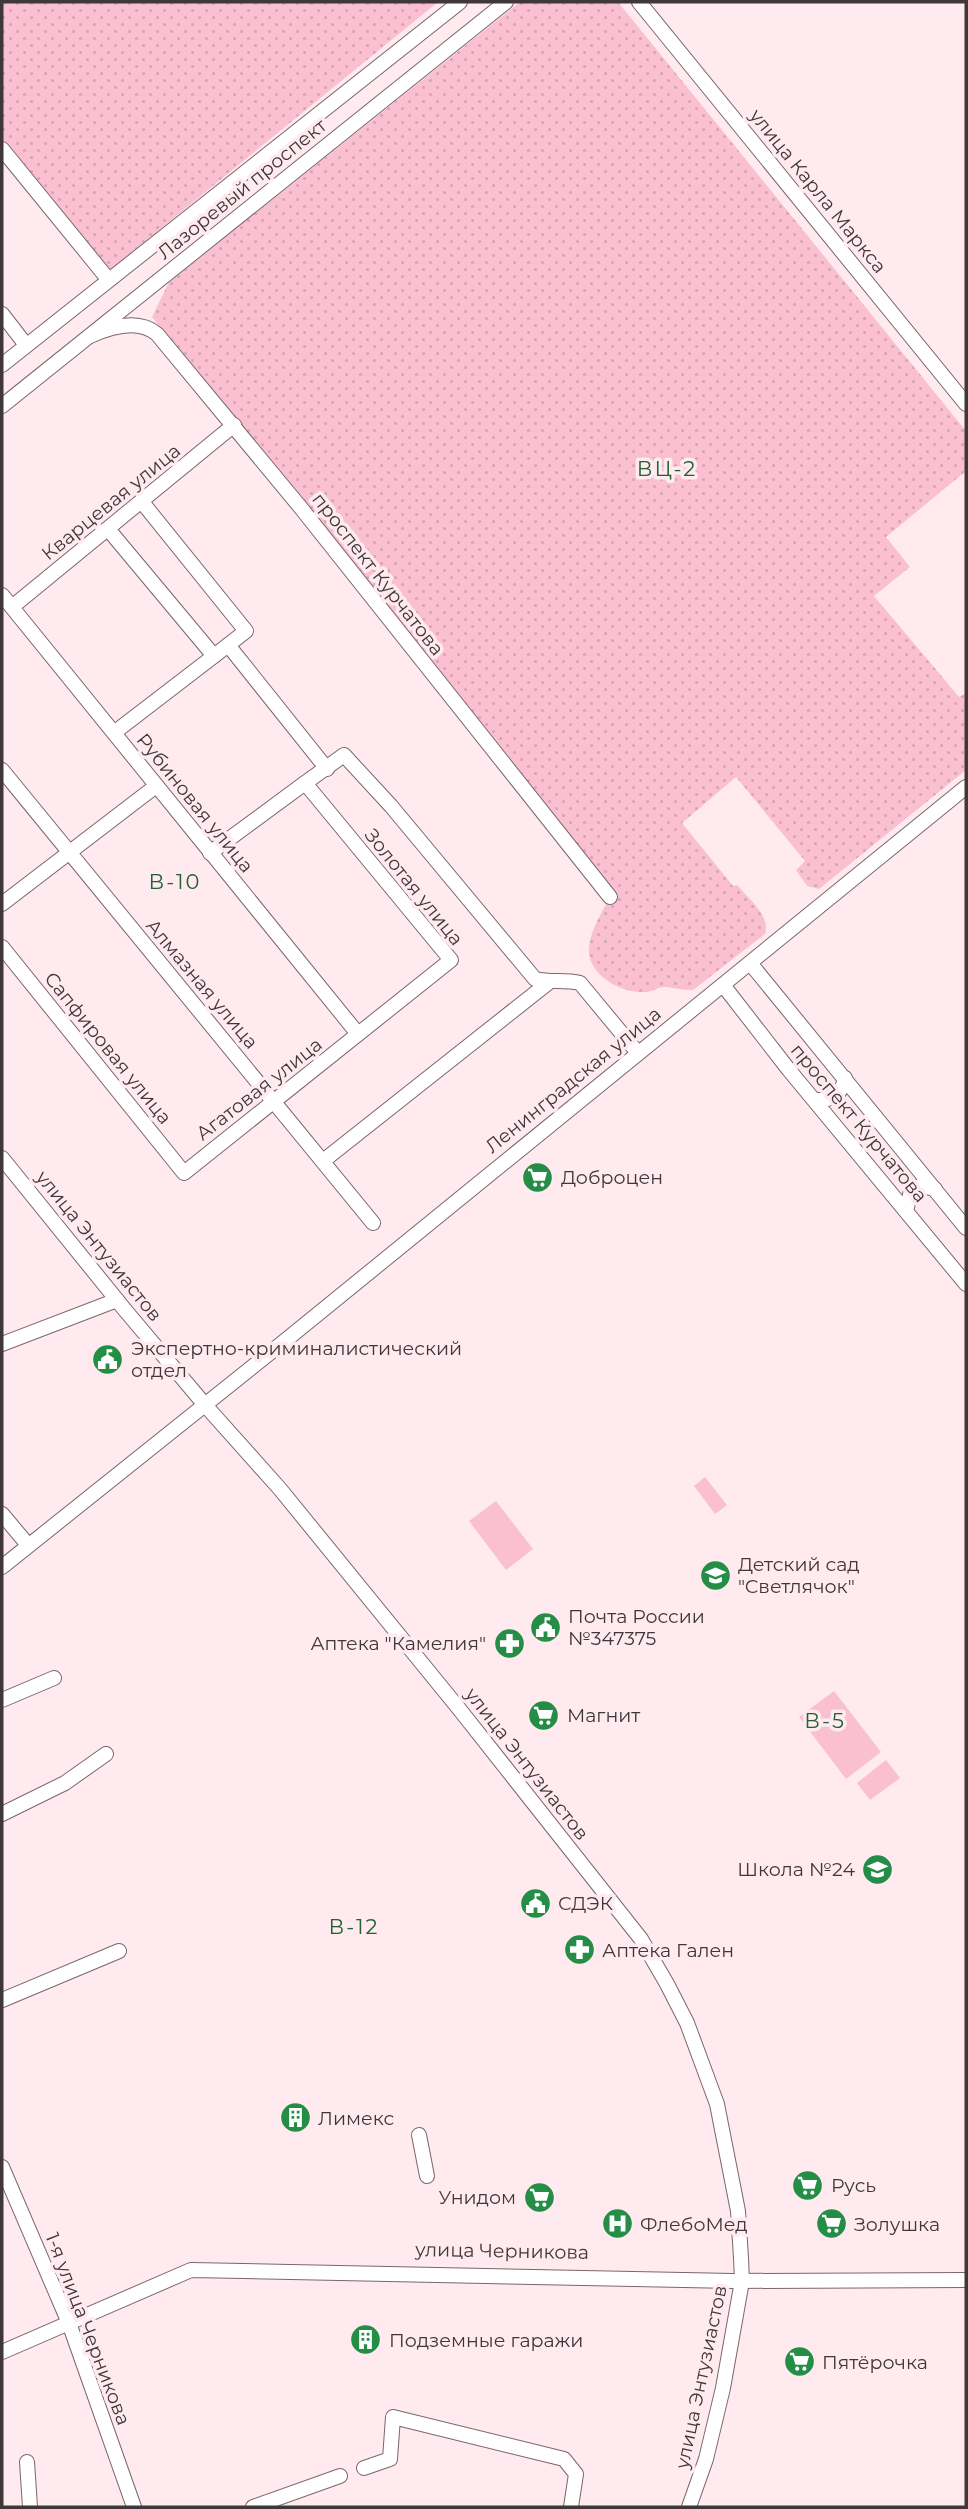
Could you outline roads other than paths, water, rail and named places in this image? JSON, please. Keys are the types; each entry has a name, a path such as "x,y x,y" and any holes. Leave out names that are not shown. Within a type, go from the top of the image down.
{"street":[{"name":"Лазоревый проспект","path":"2,365 460,2"},
{"name":"Лазоревый проспект","path":"2,407 506,2"},
{"name":"улица Карла Маркса","path":"639,2 966,404"},
{"path":"2,149 108,279"},
{"path":"2,314 26,345"},
{"name":"проспект Курчатова","path":"90,336 105,329 125,326 150,328 233,425 610,897"},
{"name":"Кварцевая улица","path":"12,607 233,425"},
{"path":"115,732 246,631 142,502"},
{"path":"108,529 214,656"},
{"name":"Рубиновая улица","path":"2,595 358,1034"},
{"path":"228,645 327,769"},
{"path":"210,853 344,755 391,806 535,979 580,983 638,1053"},
{"name":"Алмазная улица","path":"2,770 373,1223"},
{"name":"Золотая улица","path":"305,783 451,960 358,1034"},
{"path":"2,904 156,786"},
{"name":"Ленинградская улица","path":"2,1567 205,1408 966,788"},
{"name":"Сапфировая улица","path":"2,947 184,1173"},
{"name":"проспект Курчатова","path":"751,964 966,1228"},
{"path":"323,1161 548,982"},
{"path":"205,1408 724,986"},
{"name":"проспект Курчатова","path":"724,986 789,1070 966,1284"},
{"name":"Агатовая улица","path":"184,1173 358,1034"},
{"path":"815,1100 836,1096 845,1079"},
{"name":"улица Энтузиастов","path":"2,1158 205,1408 280,1489 547,1818 641,1939 687,2023 717,2104 738,2211 737,2278 723,2388 706,2459 689,2507"},
{"path":"906,1211 911,1191 920,1186 935,1189"},
{"path":"2,1344 117,1300"},
{"path":"2,1514 28,1545"},
{"path":"2,1700 54,1678"},
{"path":"2,1814 65,1783 106,1754"},
{"path":"2,2000 119,1951"},
{"path":"419,2135 427,2176"},
{"name":"1-я улица Черникова","path":"2,2167 69,2323 134,2507"},
{"name":"улица Черникова","path":"69,2323 191,2270 966,2280"},
{"name":"улица Черникова","path":"737,2278 966,2274"},
{"path":"680,2507 697,2457 715,2386 737,2278"},
{"path":"2,2352 69,2323"},
{"path":"364,2468 390,2459 393,2417 564,2459 576,2474 571,2507"},
{"path":"27,2462 30,2507"},
{"path":"253,2507 340,2476"}],"place":[{"name":"Доброцен","path":"538,1177"},
{"name":"Экспертно-криминалистический отдел","path":"108,1359"},
{"name":"Детский сад \"Светлячок\"","path":"715,1575"},
{"name":"Почта России №347375","path":"545,1627"},
{"name":"Аптека \"Камелия\"","path":"509,1643"},
{"name":"Магнит","path":"544,1715"},
{"name":"Школа №24","path":"878,1869"},
{"name":"СДЭК","path":"535,1903"},
{"name":"Аптека Гален","path":"579,1950"},
{"name":"Лимекс","path":"295,2118"},
{"name":"Русь","path":"808,2185"},
{"name":"Унидом","path":"539,2197"},
{"name":"ФлебоМед","path":"617,2224"},
{"name":"Золушка","path":"831,2224"},
{"name":"Подземные гаражи","path":"366,2340"},
{"name":"Пятёрочка","path":"799,2362"}],"district":[{"name":"ВЦ-2","path":"667,468"},
{"name":"В-10","path":"175,881"},
{"name":"В-5","path":"825,1720"},
{"name":"В-12","path":"354,1926"}]}
